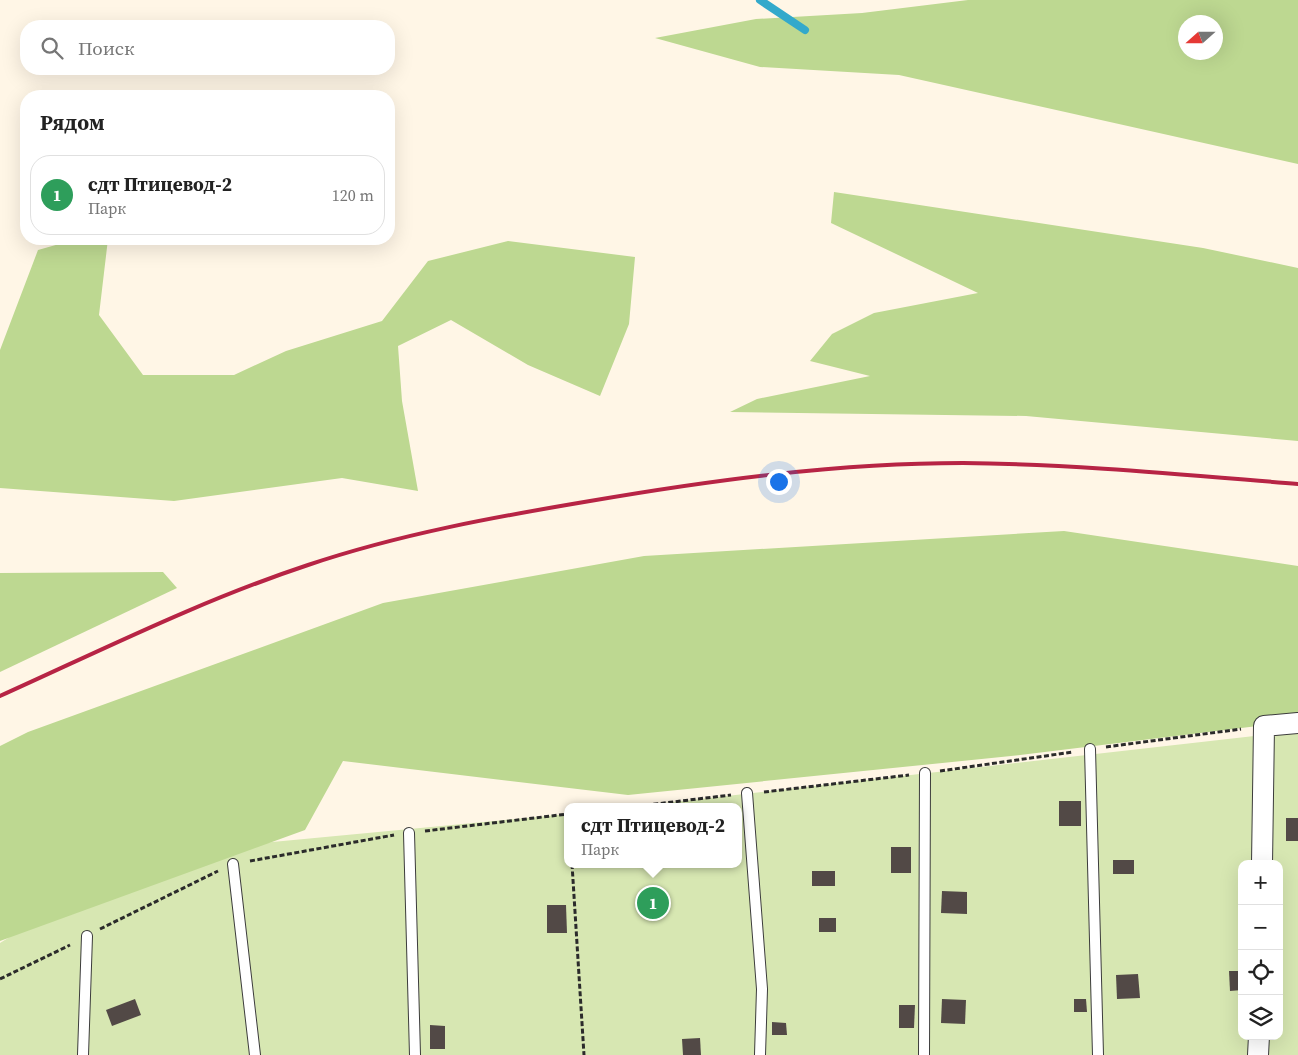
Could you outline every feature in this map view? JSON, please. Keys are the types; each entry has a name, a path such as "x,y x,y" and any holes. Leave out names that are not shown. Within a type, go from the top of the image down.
{"street":[{"path":"1262,860 1264,726 1298,723"},
{"path":"1258,1055 1259,1040"}],"lane":[{"path":"1090,749 1098,1055"},
{"path":"924,1055 925,773"},
{"path":"748,794 762,989 760,1055"},
{"path":"409,833 415,1055"},
{"path":"233,864 255,1055"},
{"path":"83,1055 87,936"}],"path":[{"path":"667,803 925,773 1264,726"},
{"path":"0,979 233,864 409,833 564,814"},
{"path":"572,868 584,1055"}],"green space":[{"path":"968,0 1298,0 1298,164 899,75 760,67 655,38 756,19 862,13"},
{"path":"834,192 1203,248 1298,268 1298,441 1026,416 730,412 757,399 870,376 810,361 832,334 874,313 978,293 831,223"},
{"path":"508,241 635,257 629,324 600,396 528,365 451,320 398,346 402,401 418,491 342,478 174,501 0,488 0,350 38,250 56,245 107,245 99,315 143,375 234,375 286,351 382,321 428,261"},
{"path":"1064,531 1298,566 1298,721 1011,756 628,795 343,761 305,830 0,941 0,746 28,732 383,603 644,556"},
{"path":"163,572 177,588 0,672 0,573"},
{"path":"1298,731 1298,1055 0,1055 0,943 145,854 564,814 564,868 742,868 742,803 665,803"}],"building":[{"path":"1059,801 1081,801 1081,826 1059,826"},
{"path":"1286,818 1298,818 1298,841 1286,841"},
{"path":"891,847 911,847 911,873 891,873"},
{"path":"1113,860 1134,860 1134,874 1113,874"},
{"path":"812,871 835,871 835,886 812,886"},
{"path":"942,891 967,892 967,914 941,913"},
{"path":"547,905 566,905 567,933 547,933"},
{"path":"819,918 836,918 836,932 819,932"},
{"path":"1229,971 1238,971 1238,990 1230,991"},
{"path":"1138,974 1140,998 1117,999 1116,975"},
{"path":"135,999 141,1015 112,1026 106,1010"},
{"path":"942,999 966,1000 965,1024 941,1023"},
{"path":"1074,999 1086,999 1087,1012 1074,1012"},
{"path":"899,1005 915,1005 914,1028 899,1028"},
{"path":"772,1022 786,1023 787,1035 772,1035"},
{"path":"430,1025 445,1026 445,1049 430,1049"},
{"path":"700,1038 701,1055 683,1055 682,1039"}],"waterway":[{"path":"760,0 805,30"}],"railway":[{"path":"0,696 191,610 308,565 378,544 448,527 636,493 823,469 963,463 1089,468 1298,484"}],"place":[{"name":"сдт Птицевод-2","path":"653,903"}]}
